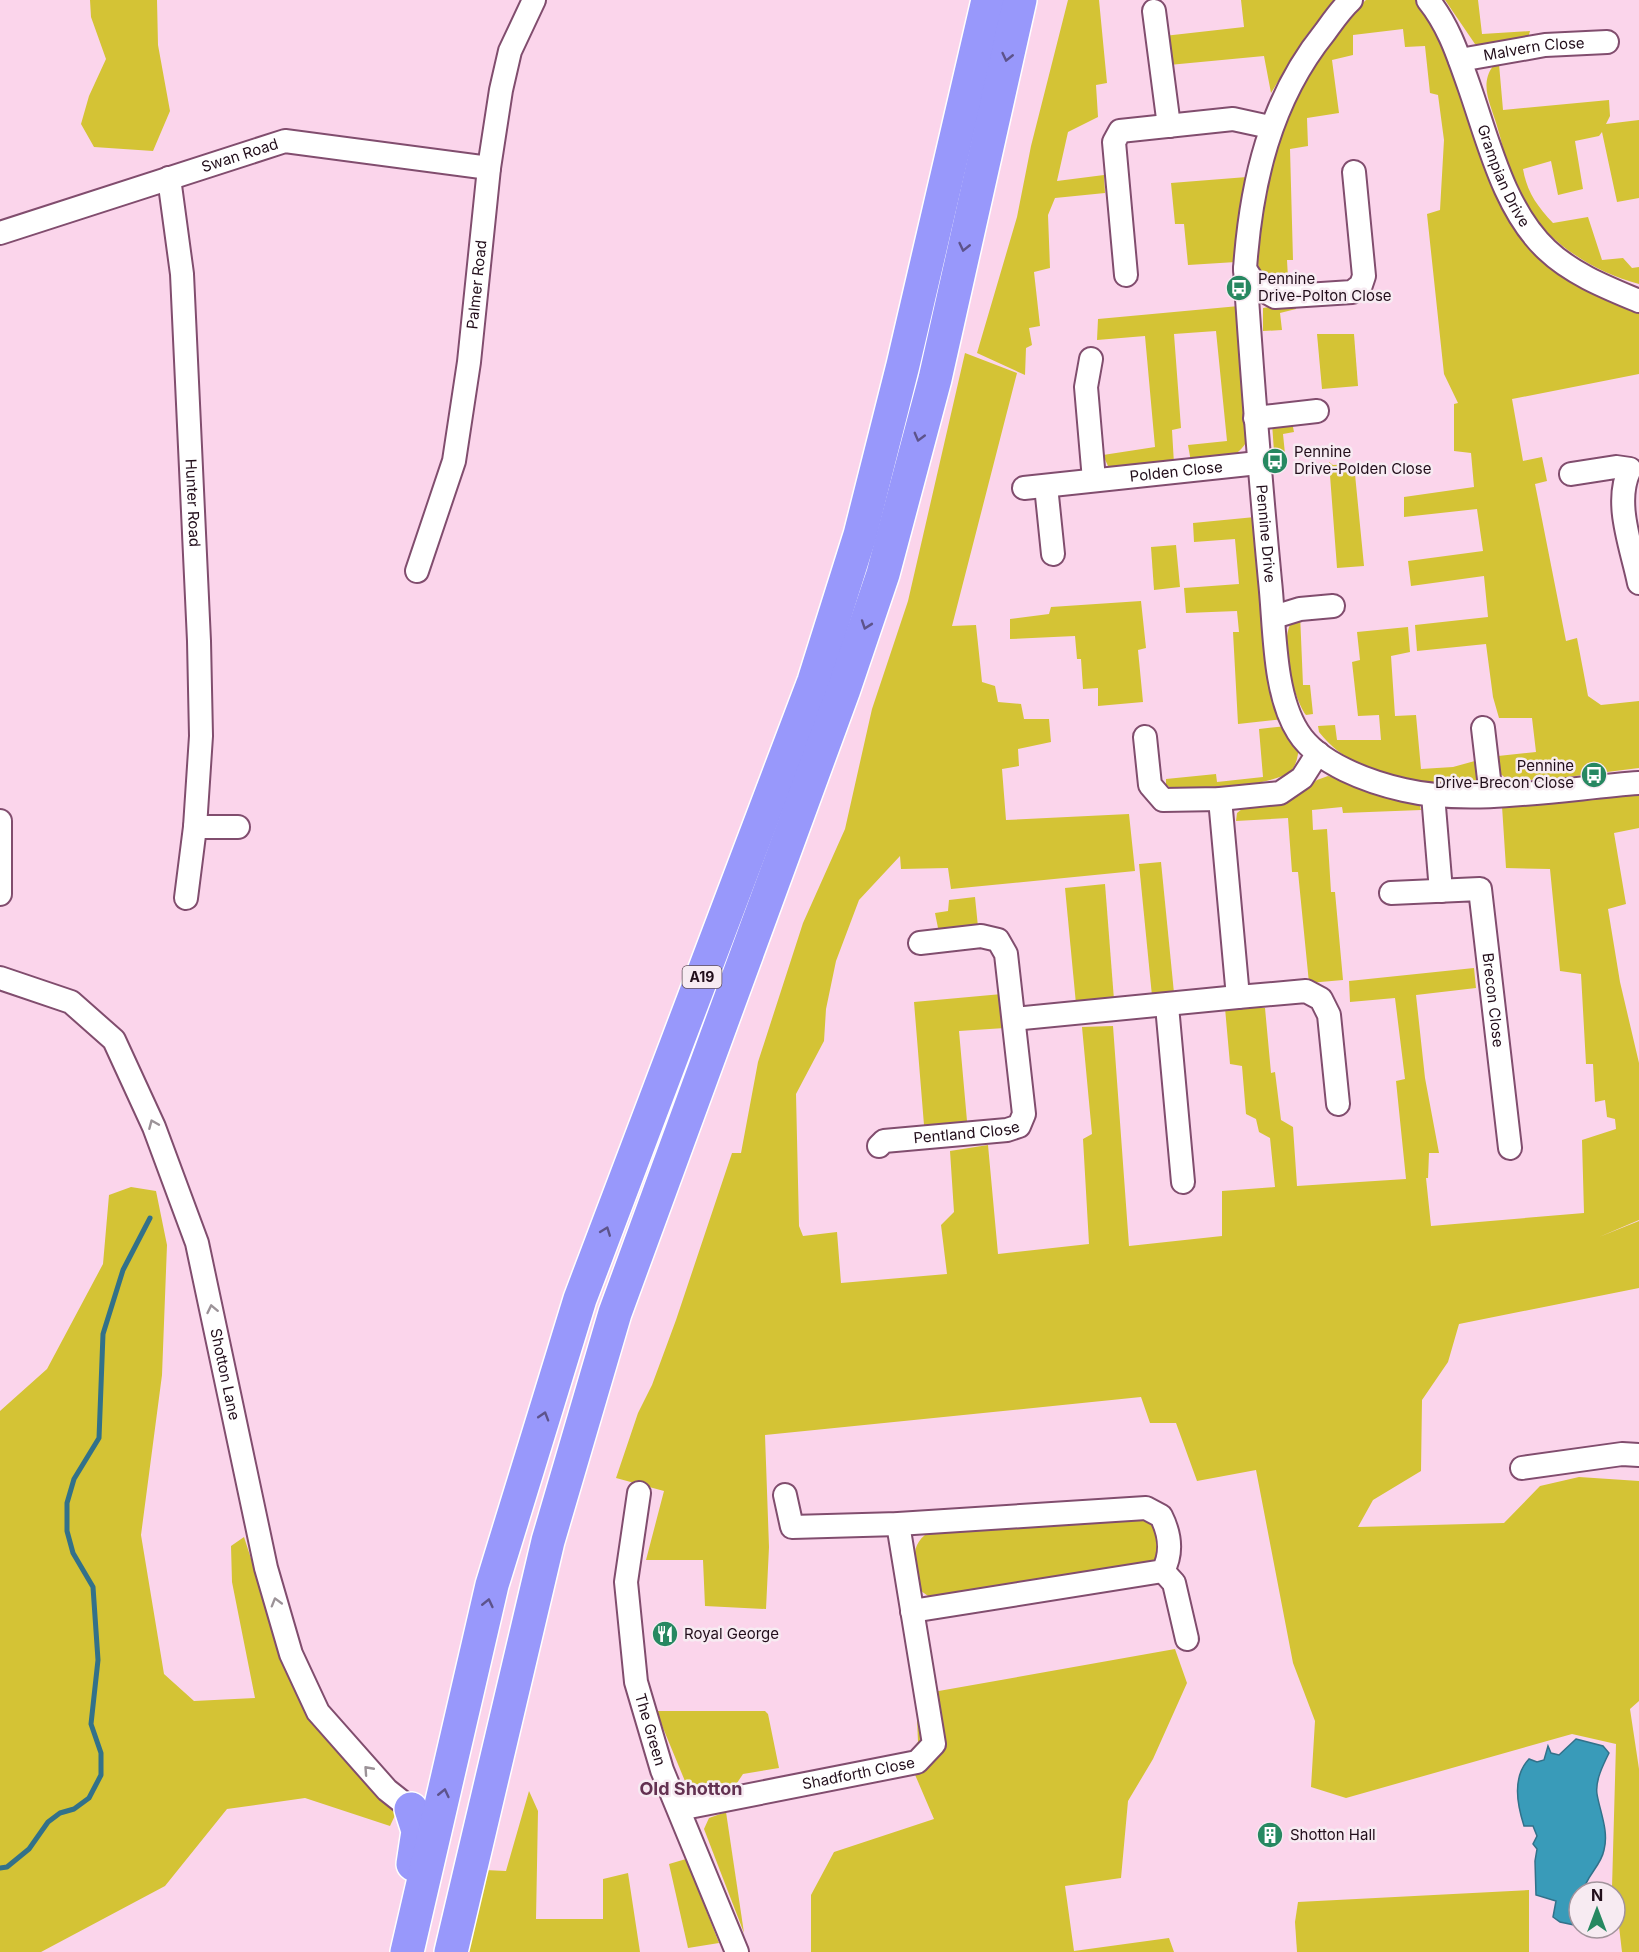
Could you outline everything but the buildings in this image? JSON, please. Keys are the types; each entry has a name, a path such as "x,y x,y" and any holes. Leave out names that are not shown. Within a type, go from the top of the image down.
{"highway":[{"name":"A19","path":"406,1952 492,1585 580,1299 814,681 860,535 903,365 988,0"},
{"name":"A19","path":"451,1952 548,1541 615,1313 840,700 883,574 934,380 1020,0"},
{"path":"406,1952 409,1888 418,1831 411,1809"}],"street":[{"name":"Palmer Road","path":"417,571 454,461 469,362 489,168 510,51 534,0"},
{"name":"Pennine Drive","path":"1351,0 1315,43 1290,85 1270,127 1253,196 1245,269 1258,463 1278,668 1288,710 1298,733 1318,753 1343,768 1402,790 1433,795 1491,796 1639,783"},
{"name":"Grampian Drive","path":"1428,0 1450,33 1499,178 1520,214 1547,250 1592,281 1639,301"},
{"path":"1154,11 1169,126"},
{"name":"Malvern Close","path":"1460,60 1545,45 1607,42"},
{"path":"1126,275 1113,142 1120,131 1233,119 1270,127"},
{"name":"Swan Road","path":"0,233 285,141 489,168"},
{"path":"1245,269 1257,287 1275,297 1352,292 1361,285 1364,276 1354,172"},
{"name":"Hunter Road","path":"169,178 182,274 199,630 201,736 195,826 186,898"},
{"path":"1091,359 1086,387 1094,480"},
{"path":"1255,418 1317,411"},
{"name":"Polden Close","path":"1053,554 1035,487 1258,463"},
{"path":"1571,474 1634,465"},
{"path":"1634,465 1624,481 1622,502 1639,583"},
{"path":"1274,617 1300,609 1333,606"},
{"path":"1483,728 1491,796"},
{"path":"1145,737 1150,785 1163,800 1220,800 1280,793 1302,778 1318,753"},
{"path":"1433,795 1441,891"},
{"path":"1220,800 1238,997"},
{"path":"0,821 0,894"},
{"path":"195,826 238,827"},
{"name":"Brecon Close","path":"1391,893 1480,889 1510,1148"},
{"name":"Pentland Close","path":"879,1146 884,1141 1007,1130 1019,1126 1024,1114 1006,954 998,940 981,936 920,943"},
{"name":"Shotton Lane","path":"0,978 71,1002 114,1040 154,1127 197,1243 266,1568 291,1654 318,1712 387,1790 411,1809"},
{"path":"1014,1019 1306,992 1321,999 1329,1015 1338,1104"},
{"path":"1167,1006 1183,1182"},
{"path":"1522,1468 1622,1454 1639,1455"},
{"name":"The Green","path":"639,1493 626,1581 636,1682 662,1770 737,1952"},
{"path":"785,1495 792,1527 898,1524 1146,1508 1161,1516 1169,1533 1169,1560 1163,1571"},
{"name":"Shadforth Close","path":"679,1809 917,1762 934,1744 898,1524"},
{"path":"912,1611 1163,1571"},
{"path":"1163,1571 1174,1583 1187,1639"}],"shaded area":[{"path":"90,0 157,0 158,45 170,111 153,151 94,147 81,124 89,96 106,59 91,17"},
{"path":"1068,0 1099,0 1107,83 1096,85 1098,117 1068,132 1057,181 1104,175 1105,193 1055,198 1048,215 1050,268 1034,272 1040,326 1029,328 1032,345 1026,348 1025,375 977,353 1017,217 1031,146"},
{"path":"1241,0 1335,0 1305,37 1271,93 1264,56 1169,65 1164,36 1244,27"},
{"path":"1366,0 1419,0 1445,45 1506,213 1639,310 1639,374 1512,399 1523,461 1542,457 1547,481 1535,484 1566,641 1577,638 1588,696 1601,705 1639,701 1639,768 1551,779 1510,781 1499,773 1498,756 1536,752 1532,718 1499,718 1493,697 1486,644 1417,651 1415,625 1488,617 1484,576 1411,586 1408,561 1483,551 1477,509 1404,517 1404,497 1474,487 1471,453 1454,451 1454,404 1458,403 1444,374 1427,214 1440,210 1444,140 1438,95 1430,93 1425,46 1405,47 1403,29 1353,35 1353,55 1332,60 1339,113 1307,118 1308,146 1290,149 1293,260 1287,260 1288,278 1315,277 1316,287 1272,288 1259,270 1258,258 1263,216 1273,163 1288,107 1302,79 1322,50 1344,22"},
{"path":"1445,0 1478,0 1482,34 1530,31 1528,38 1492,44 1475,44"},
{"path":"1499,64 1503,110 1609,100 1610,116 1606,124 1639,120 1639,198 1617,202 1602,132 1599,136 1575,141 1583,189 1558,195 1551,161 1523,169 1527,185 1534,198 1553,223 1588,217 1602,260 1623,258 1632,268 1639,267 1639,284 1618,277 1578,257 1560,244 1529,211 1517,192 1509,171 1488,95 1489,73 1493,66"},
{"path":"1247,177 1236,262 1188,265 1184,224 1175,224 1171,183"},
{"path":"1295,303 1296,309 1280,313 1282,330 1263,331 1263,308"},
{"path":"1239,306 1248,438 1244,446 1225,458 1191,462 1188,445 1227,441 1216,331 1174,334 1181,428 1172,430 1174,464 1120,468 1108,466 1103,455 1155,447 1145,336 1097,340 1098,319"},
{"path":"1317,334 1354,334 1358,386 1322,389"},
{"path":"965,353 1017,373 952,626 976,625 982,682 995,686 998,702 1021,704 1024,719 1049,719 1051,742 1018,749 1019,766 1002,769 1006,820 1129,814 1135,871 951,889 948,868 901,869 900,856 859,900 836,961 826,1009 824,1041 796,1094 799,1226 803,1236 837,1232 841,1283 947,1274 941,1225 954,1212 950,1151 988,1145 998,1254 1089,1244 1083,1139 1092,1134 1082,1027 1113,1026 1129,1246 1222,1236 1222,1191 1275,1187 1270,1138 1259,1132 1256,1119 1246,1114 1242,1066 1230,1064 1225,1008 1265,1008 1271,1073 1275,1072 1281,1120 1293,1127 1297,1186 1406,1179 1396,1081 1405,1079 1395,998 1350,1002 1349,981 1474,968 1476,988 1416,995 1425,1078 1439,1153 1429,1153 1428,1178 1426,1178 1431,1226 1584,1213 1582,1140 1616,1129 1615,1119 1607,1117 1605,1100 1595,1102 1593,1064 1586,1064 1581,974 1560,971 1550,869 1506,868 1502,806 1639,791 1639,828 1614,833 1626,904 1608,909 1620,982 1639,1063 1639,1220 1599,1237 1639,1221 1639,1288 1459,1324 1448,1362 1422,1400 1421,1471 1373,1500 1358,1527 1504,1523 1540,1486 1579,1477 1639,1481 1639,1701 1630,1709 1639,1769 1639,1952 1622,1952 1621,1940 1627,1940 1627,1880 1612,1880 1616,1744 1572,1734 1346,1798 1311,1787 1315,1721 1293,1663 1256,1470 1197,1481 1176,1423 1150,1423 1141,1397 765,1435 769,1547 766,1609 705,1606 703,1560 646,1560 664,1491 616,1478 638,1413 652,1385 676,1320 732,1153 741,1153 758,1062 803,923 845,829 872,709 908,601"},
{"path":"1292,422 1294,432 1283,434 1286,464 1275,466 1272,423"},
{"path":"1329,462 1333,465 1354,464 1364,566 1337,568"},
{"path":"1255,517 1284,719 1238,724 1233,632 1239,632 1237,611 1186,613 1184,588 1239,584 1235,539 1194,542 1193,523"},
{"path":"1176,545 1180,587 1154,590 1151,547"},
{"path":"1141,601 1146,648 1138,650 1143,702 1098,706 1098,688 1083,689 1081,659 1077,659 1075,636 1010,639 1010,619 1049,614 1051,607"},
{"path":"1300,614 1303,685 1310,685 1313,714 1306,715 1291,678 1287,646 1292,621"},
{"path":"1408,627 1410,652 1391,656 1395,716 1416,715 1421,769 1453,767 1482,759 1483,771 1477,781 1469,785 1428,782 1387,775 1349,759 1319,732 1318,726 1335,725 1337,740 1381,740 1379,715 1358,716 1352,662 1360,660 1357,632"},
{"path":"1287,726 1299,746 1298,756 1290,772 1282,776 1254,784 1201,792 1179,792 1166,785 1166,779 1216,774 1217,782 1263,777 1259,729"},
{"path":"1328,776 1420,806 1421,810 1343,813 1342,807 1312,810 1313,830 1327,829 1331,892 1335,892 1343,980 1309,983 1298,872 1292,872 1288,818 1236,821 1237,813 1242,809 1292,799 1317,780"},
{"path":"1161,862 1174,993 1152,996 1139,864"},
{"path":"1105,884 1114,1000 1076,1004 1065,888"},
{"path":"975,897 978,927 949,931 938,928 935,913 948,911 949,900"},
{"path":"1002,994 1005,1028 959,1031 967,1121 924,1125 914,1002"},
{"path":"131,1187 156,1191 167,1245 162,1375 141,1535 164,1674 194,1701 255,1698 232,1582 231,1546 244,1537 283,1657 398,1809 390,1826 305,1798 227,1809 165,1886 41,1952 0,1952 0,1411 47,1369 103,1264 109,1195"},
{"path":"1144,1515 1164,1537 1157,1564 931,1598 921,1591 915,1563 916,1548 919,1541 935,1529"},
{"path":"1175,1649 1187,1683 1153,1759 1128,1801 1121,1878 1065,1886 1074,1951 1169,1938 1174,1952 811,1952 811,1895 834,1852 934,1819 907,1756 918,1742 916,1695"},
{"path":"656,1711 765,1711 768,1714 779,1768 743,1774 735,1786 698,1792 687,1786"},
{"path":"529,1791 538,1811 536,1919 603,1919 603,1879 628,1873 640,1952 465,1952 485,1870 506,1871"},
{"path":"726,1812 744,1933 704,1829 709,1818"},
{"path":"686,1859 719,1943 688,1948 669,1864"},
{"path":"1529,1890 1529,1952 1297,1952 1295,1922 1298,1902"}],"water":[{"path":"1576,1739 1603,1746 1609,1753 1597,1784 1598,1801 1605,1829 1602,1856 1588,1880 1567,1880 1567,1923 1553,1917 1556,1901 1536,1895 1537,1849 1533,1844 1537,1836 1533,1826 1524,1826 1519,1809 1518,1791 1520,1774 1529,1759 1537,1762 1544,1760 1548,1746 1551,1753 1559,1755"}],"waterway":[{"path":"0,1868 7,1867 29,1849 48,1822 60,1813 74,1809 89,1798 101,1775 101,1753 91,1724 98,1660 93,1587 73,1553 67,1531 67,1503 74,1479 99,1438 103,1334 123,1270 150,1218"}],"place":[{"name":"Pennine Drive-Polton Close","path":"1239,288"},
{"name":"Pennine Drive-Polden Close","path":"1275,461"},
{"name":"Pennine Drive-Brecon Close","path":"1594,775"},
{"name":"Royal George","path":"665,1634"},
{"name":"Shotton Hall","path":"1270,1835"}],"district":[{"name":"Old Shotton","path":"691,1789"}]}
